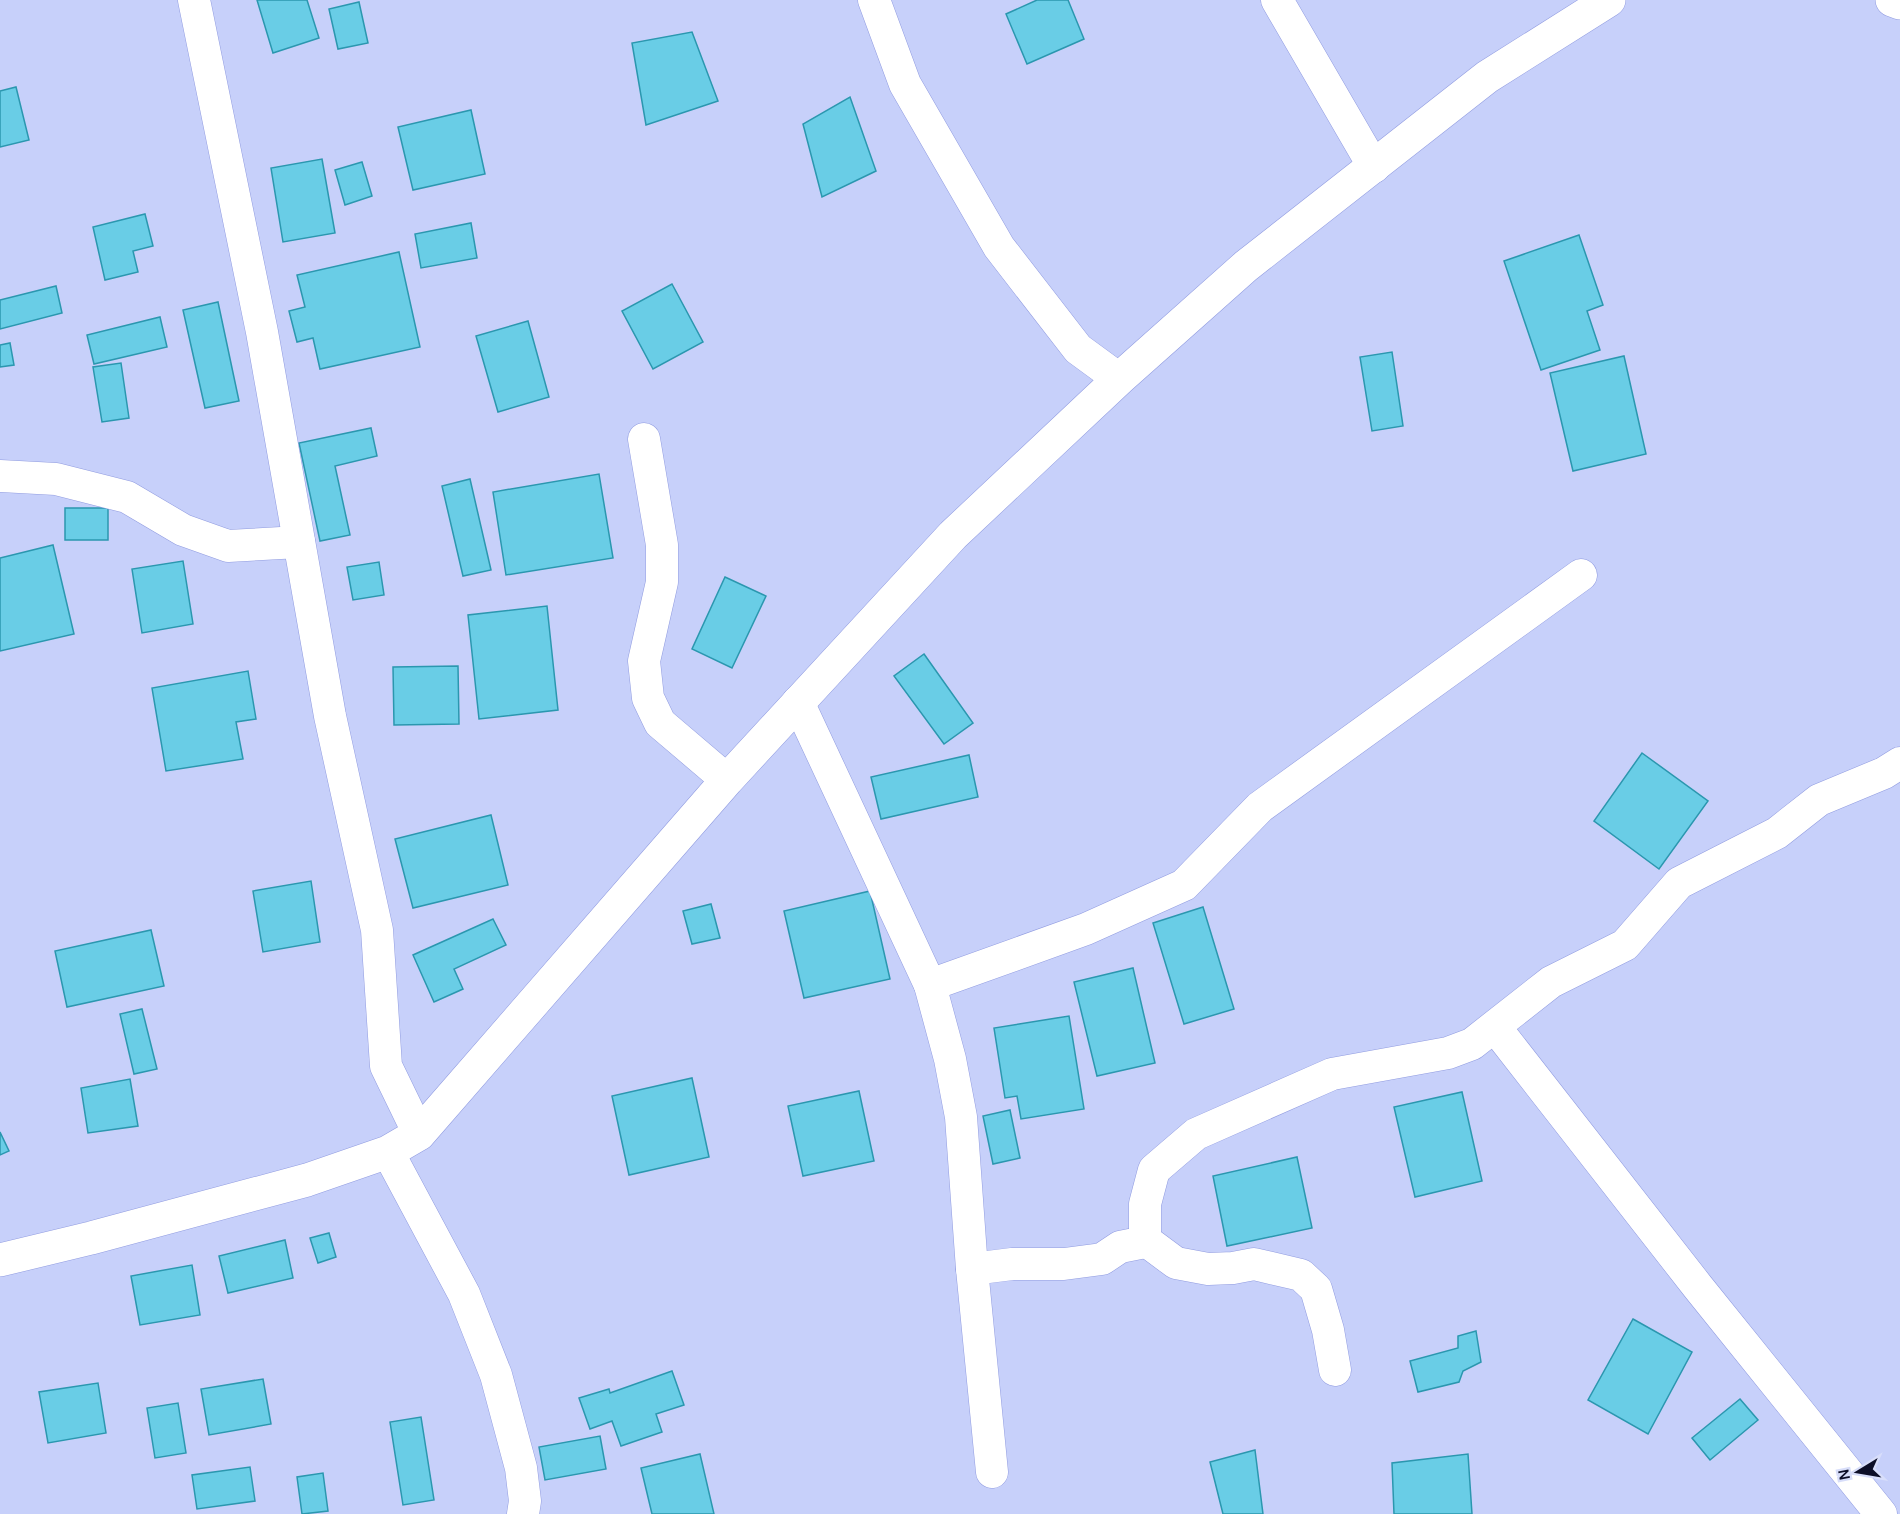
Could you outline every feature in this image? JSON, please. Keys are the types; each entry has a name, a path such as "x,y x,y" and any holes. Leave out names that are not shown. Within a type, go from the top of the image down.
{"street":[{"path":"194,0 262,332 330,716 377,930 386,1066 419,1134"},
{"path":"874,0 905,84 999,247 1078,350 1119,379"},
{"path":"1277,0 1374,167"},
{"path":"0,1260 307,1180 388,1152 419,1134 727,780 953,535 1119,379 1246,266 1487,77 1609,0"},
{"path":"1892,0 1900,3"},
{"path":"644,439 662,545 662,582 644,661 648,698 660,723 727,780"},
{"path":"0,476 56,479 127,497 183,530 228,546 299,542"},
{"path":"930,985 1086,930 1184,885 1260,807 1581,575"},
{"path":"798,702 930,985 950,1059 961,1117 972,1269 992,1472"},
{"path":"1145,1240 1145,1204 1154,1170 1196,1134 1332,1074 1448,1053 1472,1044 1551,982 1625,945 1679,883 1777,833 1820,800 1884,773 1900,763"},
{"path":"1495,1027 1698,1287 1881,1514"},
{"path":"388,1152 464,1294 496,1375 521,1468 525,1501 523,1514"},
{"path":"972,1269 1012,1264 1064,1264 1102,1258 1120,1247 1145,1242 1145,1240"},
{"path":"1145,1240 1176,1263 1208,1269 1254,1264 1301,1275 1316,1289 1328,1330 1335,1370"}],"building":[{"path":"257,0 307,0 319,38 273,53"},
{"path":"1037,0 1068,0 1084,39 1027,64 1006,14"},
{"path":"359,2 368,43 338,49 329,9"},
{"path":"692,32 718,101 646,125 632,43"},
{"path":"16,87 29,140 0,147 0,91"},
{"path":"850,97 876,171 822,197 803,124"},
{"path":"471,110 485,174 413,190 398,127"},
{"path":"322,159 335,233 283,242 271,168"},
{"path":"362,162 372,196 345,205 335,170"},
{"path":"145,214 153,246 133,251 138,272 105,280 93,227"},
{"path":"471,223 477,258 421,268 415,234"},
{"path":"1579,235 1603,305 1587,311 1600,350 1541,370 1504,261"},
{"path":"399,252 420,347 320,369 313,338 297,342 289,311 305,307 297,275"},
{"path":"672,284 703,342 653,369 622,311"},
{"path":"56,286 62,313 0,329 0,300"},
{"path":"218,302 239,401 205,408 183,310"},
{"path":"160,317 167,347 94,364 87,335"},
{"path":"528,321 549,397 498,412 476,336"},
{"path":"10,343 14,365 0,367 0,345"},
{"path":"1392,352 1403,426 1372,431 1360,357"},
{"path":"1624,356 1646,454 1573,471 1550,373"},
{"path":"121,363 129,418 102,422 93,367"},
{"path":"371,428 377,456 335,466 350,535 320,541 299,443"},
{"path":"599,474 613,558 506,575 493,492"},
{"path":"470,479 491,570 463,576 442,486"},
{"path":"65,508 108,508 108,540 65,540"},
{"path":"53,545 74,634 0,651 0,558"},
{"path":"183,561 193,624 142,633 132,569"},
{"path":"379,562 384,595 353,600 347,567"},
{"path":"725,577 766,596 732,668 692,649"},
{"path":"547,606 558,710 479,719 468,615"},
{"path":"924,654 973,723 944,744 894,676"},
{"path":"458,666 459,724 394,725 393,667"},
{"path":"248,671 256,719 236,722 243,759 166,771 152,688"},
{"path":"1642,753 1708,801 1659,869 1594,821"},
{"path":"969,755 978,797 881,819 871,777"},
{"path":"491,815 508,885 413,908 395,839"},
{"path":"311,881 320,942 263,952 253,891"},
{"path":"870,891 890,979 804,998 784,911"},
{"path":"711,904 720,938 692,944 683,911"},
{"path":"1203,907 1234,1009 1184,1024 1153,923"},
{"path":"493,919 506,945 454,969 463,989 434,1002 413,955"},
{"path":"151,930 164,986 67,1007 55,951"},
{"path":"1133,968 1155,1063 1097,1076 1074,982"},
{"path":"142,1009 157,1069 134,1074 120,1014"},
{"path":"1069,1016 1084,1109 1021,1119 1017,1096 1005,1098 994,1028"},
{"path":"692,1078 709,1157 629,1175 612,1096"},
{"path":"130,1079 138,1126 88,1133 81,1088"},
{"path":"859,1091 874,1161 803,1176 788,1106"},
{"path":"1462,1092 1482,1181 1415,1197 1394,1107"},
{"path":"1010,1110 1020,1158 993,1164 983,1116"},
{"path":"0,1132 9,1151 0,1155"},
{"path":"1297,1157 1312,1228 1227,1246 1213,1176"},
{"path":"329,1233 336,1257 318,1263 310,1238"},
{"path":"285,1240 293,1278 228,1293 219,1256"},
{"path":"192,1265 200,1315 140,1325 131,1276"},
{"path":"1633,1319 1692,1352 1648,1434 1588,1400"},
{"path":"1476,1331 1481,1362 1463,1371 1459,1382 1418,1392 1410,1361 1458,1348 1458,1336"},
{"path":"672,1371 684,1405 656,1414 662,1432 621,1446 612,1421 590,1429 579,1398 609,1389 610,1393"},
{"path":"263,1379 271,1424 209,1435 201,1389"},
{"path":"98,1383 106,1433 48,1443 39,1392"},
{"path":"1740,1399 1758,1420 1710,1460 1692,1438"},
{"path":"178,1403 186,1453 155,1458 147,1408"},
{"path":"421,1417 434,1500 403,1505 390,1422"},
{"path":"600,1436 606,1469 545,1480 539,1447"},
{"path":"1255,1450 1263,1514 1223,1514 1210,1462"},
{"path":"700,1454 714,1514 652,1514 641,1468"},
{"path":"1468,1454 1472,1514 1394,1514 1392,1463"},
{"path":"250,1467 255,1501 197,1509 192,1475"},
{"path":"323,1473 328,1511 302,1514 297,1477"}]}
